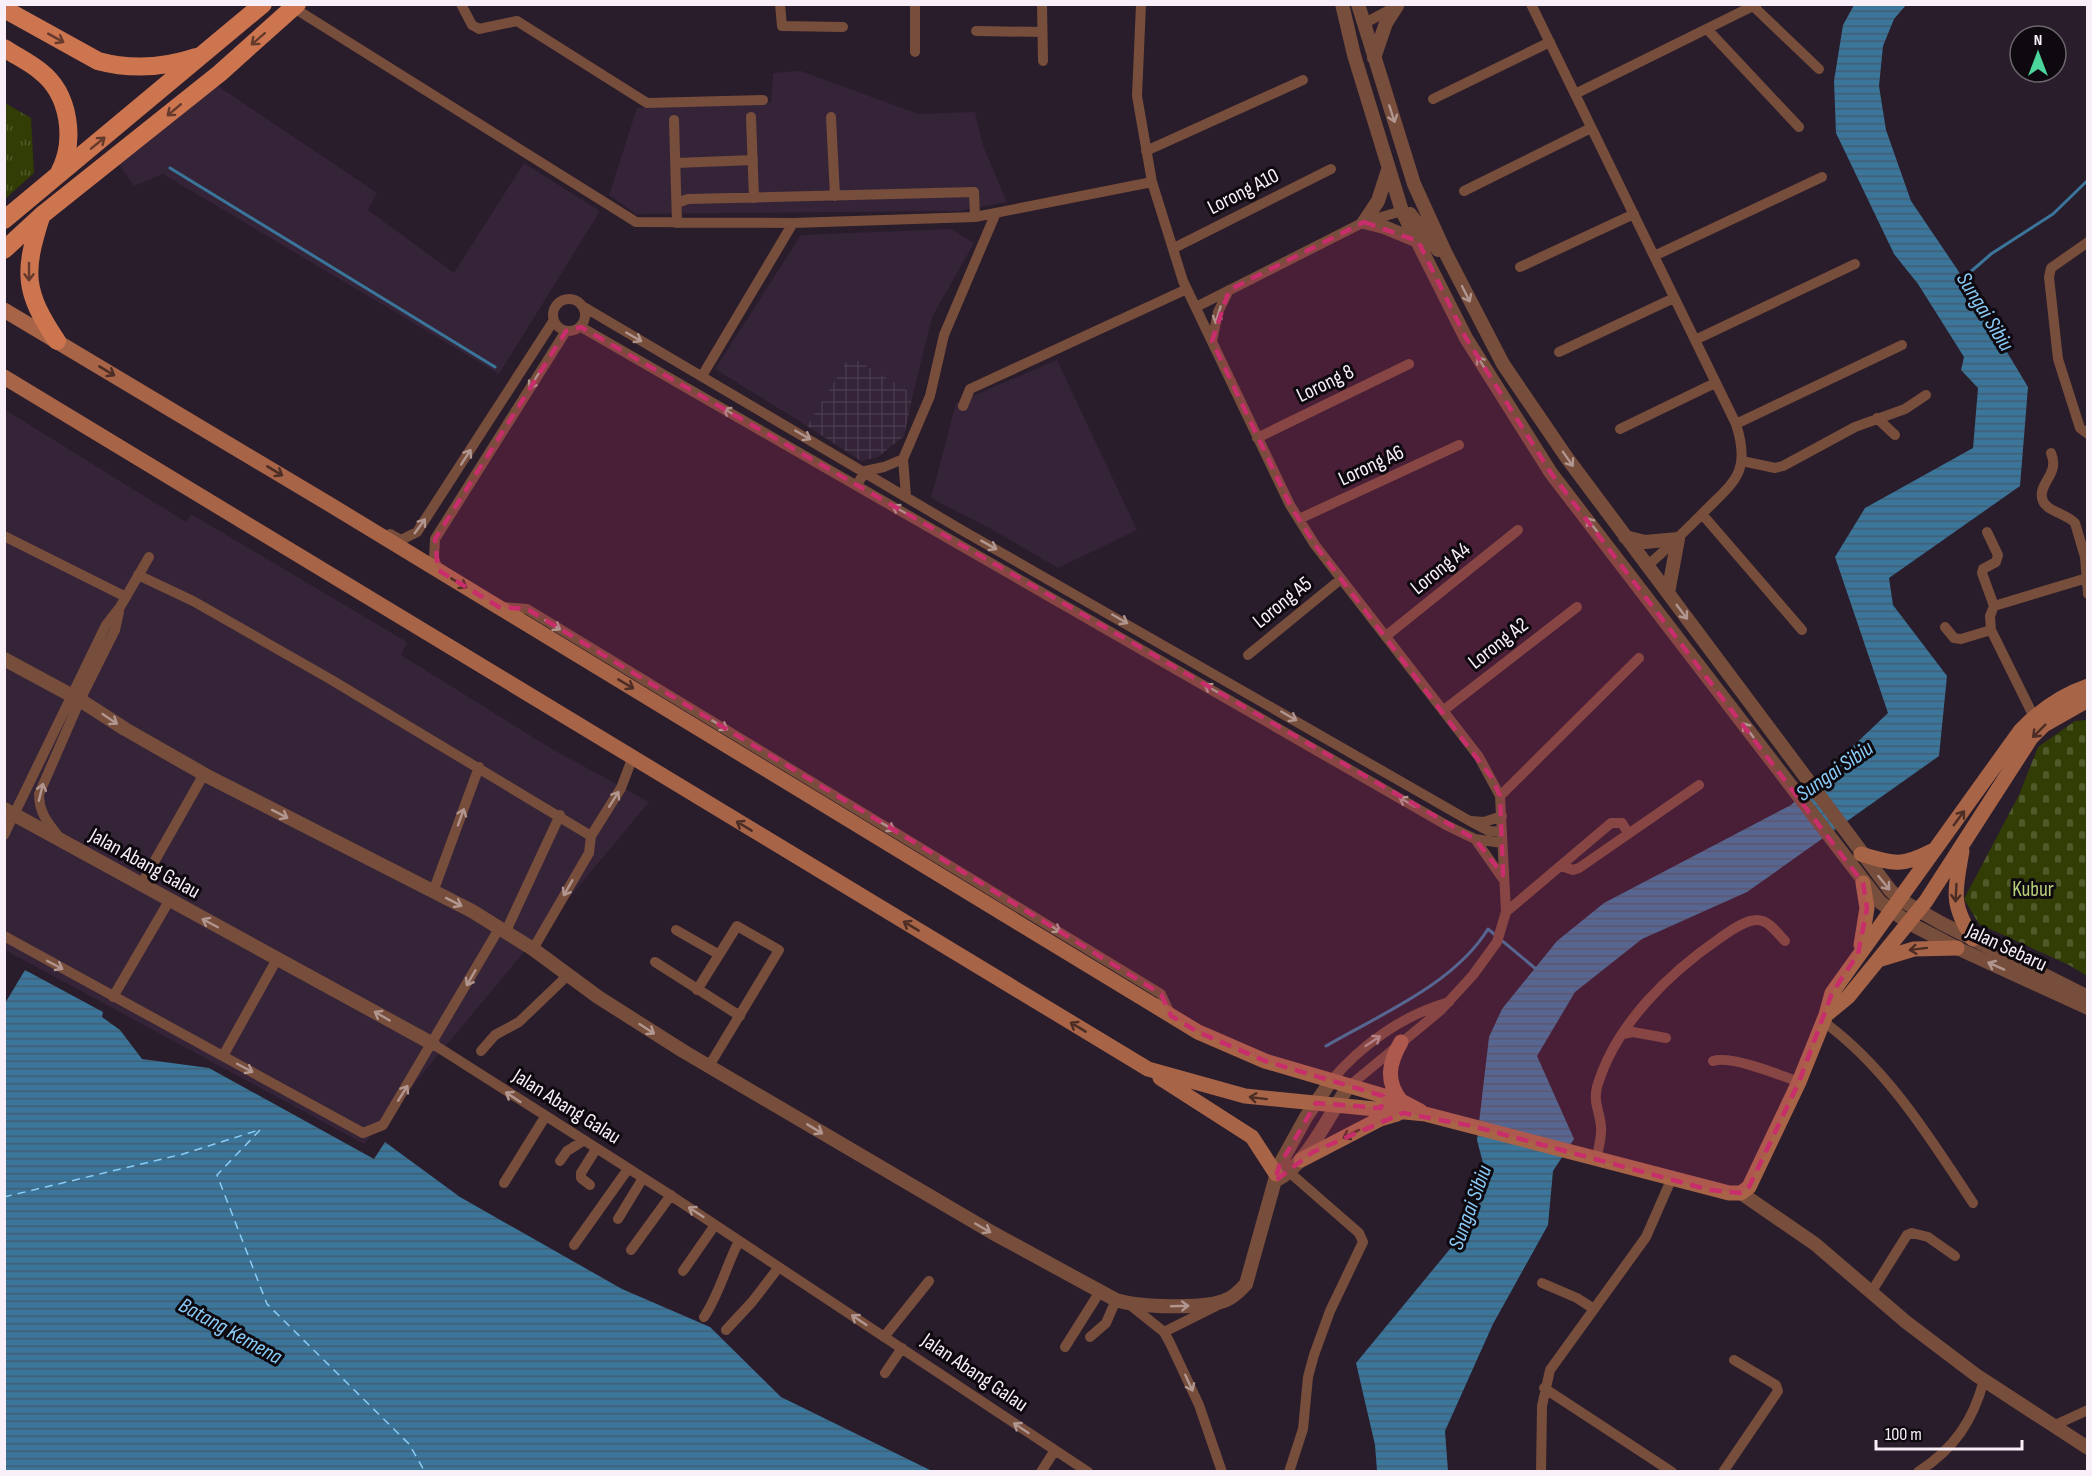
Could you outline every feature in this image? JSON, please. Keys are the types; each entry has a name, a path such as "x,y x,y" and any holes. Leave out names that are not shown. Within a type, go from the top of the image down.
{"main road":[{"path":"4,220 55,180 263,4"},
{"path":"4,250 42,215 220,73 295,6"},
{"path":"4,9 98,61 115,66 164,66 206,54"},
{"path":"4,48 41,71 61,98 67,116 68,148 65,162 55,180"},
{"path":"42,215 30,256 29,283 37,311 57,341"},
{"path":"4,310 334,507 1198,1032 1265,1061 1331,1081 1402,1107 1710,1190 1741,1193 1749,1187 1825,1019 1832,993 1858,954 1937,849 2011,743 2034,717 2066,695 2088,686"},
{"path":"4,377 632,759 1148,1069 1252,1137 1280,1176"},
{"path":"1825,1019 1848,997 1919,910 2031,738 2044,725 2088,700"},
{"path":"1964,842 1956,888 1956,904 1961,920 1973,939"},
{"path":"1861,854 1886,861 1910,862 1937,849"},
{"path":"1858,954 1866,926 1863,884"},
{"path":"1879,959 1914,950 1957,948"},
{"path":"1401,1042 1391,1060 1389,1074 1394,1093 1402,1107"},
{"path":"1148,1069 1245,1096 1316,1103 1402,1107"},
{"path":"1301,1160 1402,1107"}],"street":[{"path":"461,4 472,25 479,29 517,21 647,103 763,100"},
{"path":"780,4 782,26 843,27"},
{"path":"915,4 915,52"},
{"path":"1042,4 1043,61"},
{"path":"1141,4 1137,96 1152,182 1187,289 1257,438 1299,519 1341,579 1479,757 1500,796 1506,912 1497,942 1473,975 1449,1002 1348,1087 1301,1160 1280,1176"},
{"path":"1342,4 1354,55 1402,211 1466,338 1551,473 1784,776 1863,884 1895,906"},
{"path":"1358,4 1414,184 1445,252 1503,364 1567,458 1845,831 1895,906"},
{"path":"1354,55 1356,37 1363,24 1397,5"},
{"path":"1374,58 1386,23 1397,5"},
{"path":"1532,5 1736,424 1741,440 1742,461 1736,481 1678,539 1648,565 1632,565 1611,549"},
{"path":"1575,94 1755,5 1819,69"},
{"path":"295,6 631,219 644,223 792,223 975,217 995,215 1152,182"},
{"path":"1707,29 1799,127"},
{"path":"976,32 1042,32"},
{"path":"1433,99 1550,42"},
{"path":"1146,151 1303,80"},
{"path":"751,117 754,198"},
{"path":"831,117 835,196"},
{"path":"674,120 677,223"},
{"path":"1464,191 1592,128"},
{"path":"676,163 753,160"},
{"name":"Lorong A10","path":"1174,248 1331,169"},
{"path":"1364,222 1378,201 1388,169"},
{"path":"1654,255 1822,177"},
{"path":"676,203 688,199 974,192 975,217"},
{"path":"1196,306 1364,222 1402,211 1415,218 1433,246 1445,252"},
{"path":"1520,267 1634,214"},
{"path":"963,546 963,537 908,497 903,459 923,419 944,335 995,215"},
{"path":"1364,222 1384,226 1418,241"},
{"path":"702,376 792,223"},
{"path":"2088,242 2051,268 2049,277 2058,359 2080,428 2088,434"},
{"path":"1695,340 1855,264"},
{"path":"963,406 970,389 1187,289"},
{"path":"1212,341 1218,312 1229,290"},
{"path":"1559,352 1674,298"},
{"path":"334,507 346,508 399,540 417,532 554,320 554,309 561,301 571,299 908,497 1502,838"},
{"path":"581,327 585,318 584,308"},
{"path":"554,320 566,331"},
{"path":"438,570 434,558 435,539 566,331 581,327 1475,839 1503,879"},
{"path":"1736,424 1902,345"},
{"name":"Lorong 8","path":"1257,438 1409,364"},
{"path":"1620,429 1715,383"},
{"path":"1742,461 1775,468 1877,418 1905,409 1926,394"},
{"path":"1877,418 1895,435"},
{"name":"Lorong A6","path":"1299,519 1459,445"},
{"path":"2051,453 2054,467 2042,492 2042,499 2045,506 2075,523 2085,557 2088,594"},
{"path":"857,485 865,471 884,467 903,459"},
{"path":"1702,514 1802,630"},
{"name":"Lorong A4","path":"1386,636 1518,530"},
{"path":"1987,532 1998,555 1996,562 1983,569 1982,573 1994,606 1990,616 1991,630 2034,717"},
{"path":"4,536 126,597"},
{"path":"1625,537 1645,542 1678,539"},
{"path":"1668,593 1678,539"},
{"path":"63,842 43,818 39,805 39,794 106,625 120,608 149,557"},
{"path":"138,575 193,601 479,767 591,836"},
{"name":"Lorong A5","path":"1248,655 1341,579"},
{"path":"1994,606 2087,579"},
{"name":"Lorong A2","path":"1444,710 1577,607"},
{"path":"1945,627 1954,638 1961,639 1991,630"},
{"path":"1500,796 1639,658"},
{"path":"4,659 76,698 204,774 503,929 567,976 709,1066 937,1201 1099,1293 1123,1302 1164,1332 1199,1405 1222,1472"},
{"path":"4,835 10,812 76,698"},
{"path":"533,949 589,853 591,836 621,788 632,759"},
{"path":"433,892 479,767"},
{"path":"141,885 204,774"},
{"path":"1561,866 1573,870 1699,785"},
{"name":"Jalan Abang Galau","path":"10,812 433,1044 670,1195 1088,1472"},
{"path":"4,936 363,1133 368,1133 383,1125 503,929 560,815"},
{"path":"1468,820 1484,822 1502,816"},
{"path":"1506,912 1611,823 1622,823 1628,833"},
{"path":"1475,839 1502,838"},
{"path":"1580,848 1590,860"},
{"path":"113,997 169,900"},
{"name":"Jalan Sebaru","path":"1895,906 1919,910 2088,997"},
{"name":"Jalan Sebaru","path":"1895,906 1909,923 1957,948 2088,1008"},
{"path":"1597,1158 1602,1129 1595,1095 1598,1084 1623,1034 1643,1005 1691,958 1735,927 1756,920 1767,922 1785,941"},
{"path":"697,990 737,926 779,950 709,1066"},
{"path":"676,930 718,954"},
{"path":"223,1056 277,959"},
{"path":"655,962 740,1016"},
{"path":"482,1051 495,1035 519,1023 567,976"},
{"path":"1164,1332 1226,1301 1246,1284 1280,1176 1316,1103 1352,1056 1382,1034 1429,1008 1449,1002"},
{"path":"1825,1019 1907,1104 1973,1203"},
{"path":"1623,1034 1633,1032 1666,1038"},
{"path":"1713,1061 1720,1059 1772,1071 1798,1082"},
{"path":"504,1184 545,1117"},
{"path":"560,1161 567,1151 583,1141"},
{"path":"590,1185 581,1178 581,1173 596,1149"},
{"path":"574,1245 628,1169"},
{"path":"1280,1176 1345,1220 1359,1233 1363,1242 1330,1311 1314,1355 1308,1377 1303,1429 1289,1472"},
{"path":"618,1219 643,1178"},
{"path":"1541,1472 1544,1388 1557,1359 1646,1237 1671,1180"},
{"path":"1741,1193 1815,1244 1906,1322 1984,1380 2088,1448"},
{"path":"631,1250 670,1195"},
{"path":"682,1271 715,1225"},
{"path":"1872,1291 1907,1235 1912,1233 1928,1237 1955,1256"},
{"path":"704,1317 713,1304 725,1267 739,1241"},
{"path":"726,1330 769,1283 779,1267"},
{"path":"884,1337 928,1281"},
{"path":"1542,1283 1577,1298 1594,1309"},
{"path":"1065,1347 1099,1293"},
{"path":"1123,1302 1182,1306 1226,1301"},
{"path":"1089,1337 1106,1323 1123,1302"},
{"path":"885,1373 902,1348"},
{"path":"1723,1472 1778,1391 1776,1385 1734,1360"},
{"path":"1918,1472 1944,1455 1950,1447 1976,1404 1984,1380"},
{"path":"1544,1388 1672,1472"},
{"path":"2055,1425 2088,1410"},
{"path":"1041,1472 1055,1450"}],"highlighted area":[{"path":"1364,222 1418,241 1466,338 1551,473 1863,883 1867,908 1858,954 1832,993 1799,1082 1749,1187 1741,1193 1710,1190 1472,1126 1403,1113 1313,1152 1275,1181 1279,1166 1316,1103 1381,1108 1383,1096 1265,1061 1198,1032 1171,1016 1161,994 937,856 527,609 499,607 438,570 435,539 566,331 581,327 1475,839 1503,875 1500,796 1492,778 1315,545 1290,505 1212,341 1229,290"}],"shaded area":[{"path":"801,71 918,114 975,112 983,146 1007,202 959,211 636,214 609,195 637,108 771,102 773,73"},
{"path":"218,86 377,193 368,210 454,273 524,163 600,211 499,374 163,174 134,186 119,164"},
{"path":"951,229 974,243 932,317 913,394 850,356 807,426 715,369 801,235"},
{"path":"850,356 913,394 904,436 878,457 861,461 807,426"},
{"path":"1057,360 1137,530 1058,568 993,530 931,498 956,403"},
{"path":"4,409 186,522 191,514 407,642 401,655 552,749 649,802 364,1144 5,950"}],"green space":[{"path":"5,103 31,118 34,173 5,199"},
{"name":"Kubur","path":"2088,720 2087,976 2069,965 1979,924 1964,899 2019,795 2038,747 2075,721"}],"water":[{"name":"Sungai Sibiu","path":"1854,5 1906,5 1894,19 1883,46 1879,86 1886,130 1911,201 1957,269 2028,387 2020,486 1889,578 1893,605 1947,676 1939,756 1747,892 1642,939 1575,992 1537,1056 1574,1139 1553,1171 1548,1225 1493,1324 1445,1431 1448,1471 1377,1471 1375,1445 1356,1363 1473,1221 1483,1163 1477,1140 1489,1037 1502,1009 1557,941 1604,903 1791,805 1888,713 1835,557 1865,508 1973,448 1978,388 1961,370 1964,357 1918,284 1894,254 1836,133 1834,81 1843,25"},
{"name":"Batang Kemena","path":"25,970 103,1012 102,1017 120,1030 142,1059 209,1068 374,1159 385,1142 460,1197 622,1289 710,1327 781,1397 932,1471 5,1471 4,1005"}],"waterway":[{"path":"170,168 495,367"},
{"name":"Sungai Sibiu","path":"1960,281 1991,254 2053,214 2088,180"},
{"path":"1326,1046 1436,982 1474,949 1488,929 1536,969"}],"ferry route":[{"path":"4,1197 183,1154 259,1130"},
{"path":"260,1130 217,1175 267,1304 409,1444 425,1472"}]}
